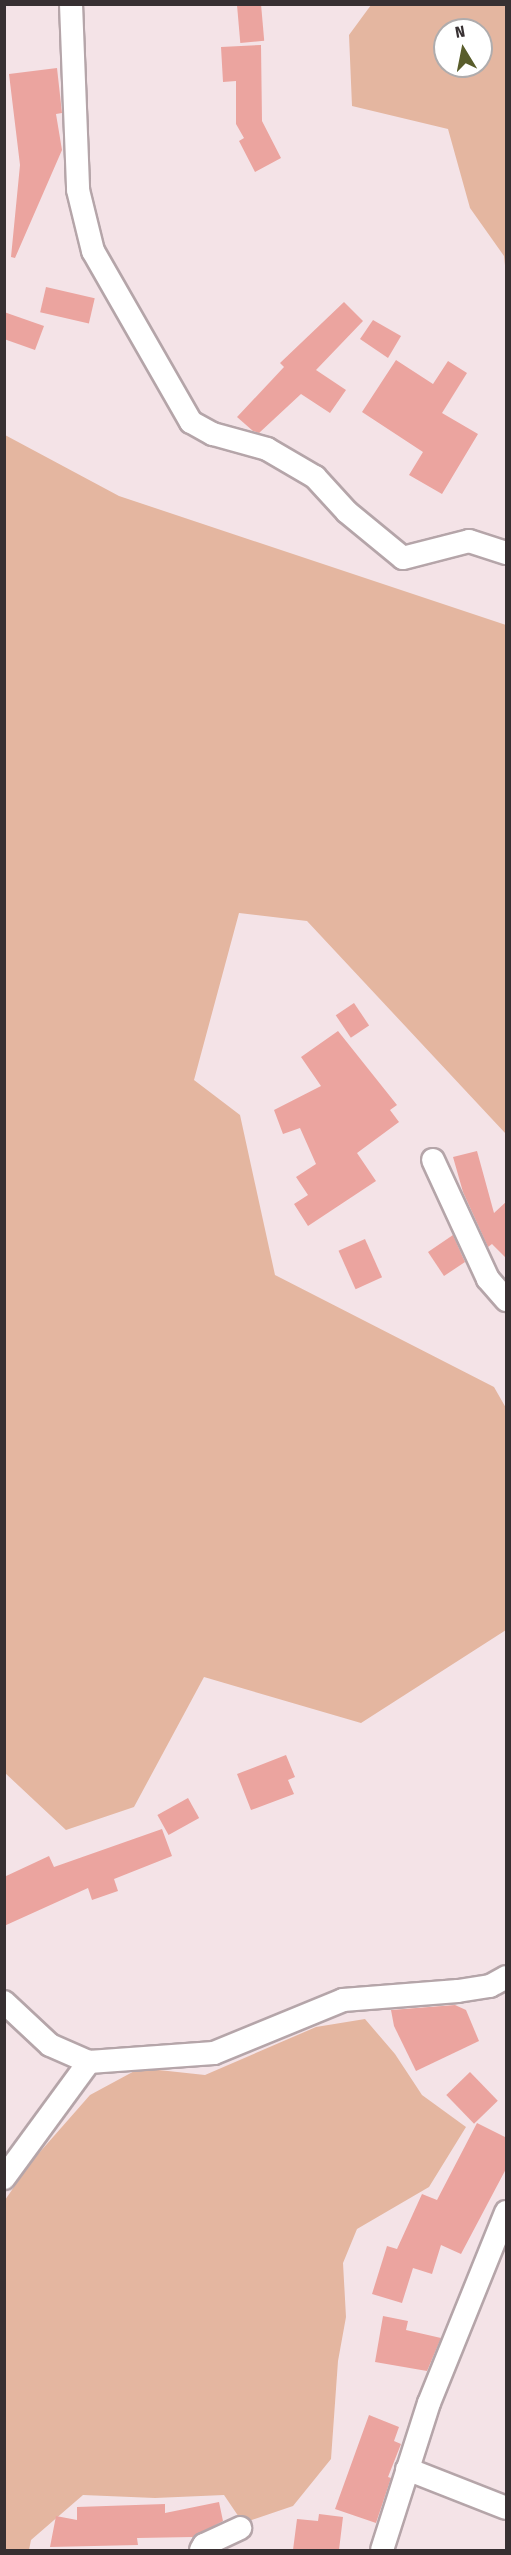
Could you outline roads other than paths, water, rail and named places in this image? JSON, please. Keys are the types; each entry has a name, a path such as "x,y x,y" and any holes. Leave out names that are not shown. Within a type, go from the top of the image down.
{"street":[{"path":"71,4 78,190 93,251 191,422 213,434 267,449 315,477 347,512 403,558 469,541 507,553"},
{"path":"433,1160 488,1279 507,1300"},
{"path":"4,2002 50,2045 89,2062 214,2053 343,2000 458,1991 490,1986 507,1977"},
{"path":"4,2178 89,2062"},
{"path":"382,2550 407,2469 449,2350 507,2212"},
{"path":"407,2469 507,2508"},
{"path":"201,2550 204,2545 240,2528"}]}
